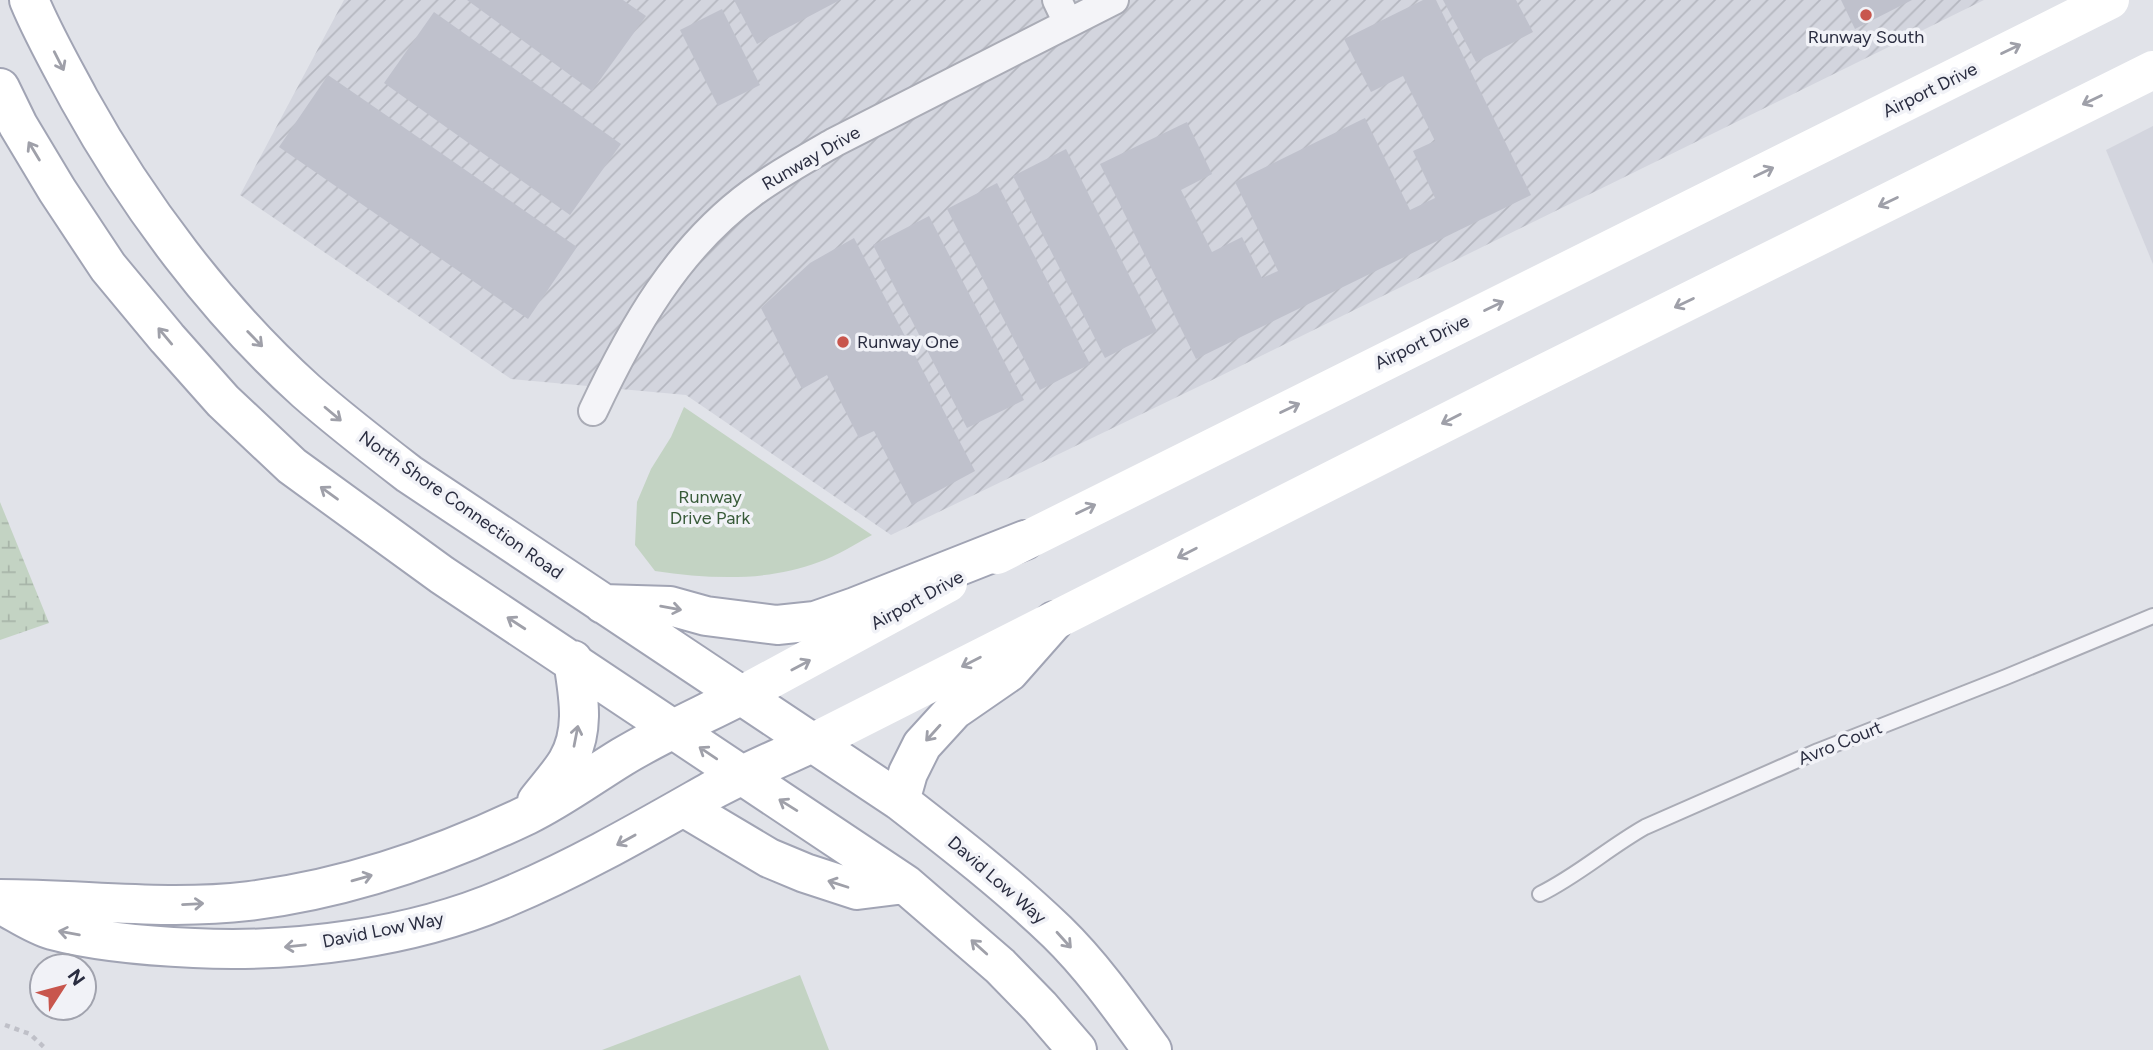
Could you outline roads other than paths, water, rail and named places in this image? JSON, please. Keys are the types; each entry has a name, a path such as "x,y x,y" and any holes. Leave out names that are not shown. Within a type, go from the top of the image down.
{"main road":[{"name":"North Shore Connection Road","path":"29,0 66,76 105,146 149,211 252,337 305,389 409,474 740,696"},
{"name":"Airport Drive","path":"740,696 868,629 1025,540 2110,0"},
{"path":"812,743 1524,382 2153,70"},
{"path":"0,88 18,125 57,190 108,267 223,401 292,466 442,575 905,884 1000,966 1077,1050"},
{"path":"603,604 670,606 706,616 777,625 816,621 1025,540"},
{"path":"900,801 908,773 922,745 954,710 1009,671 1054,621"},
{"path":"528,814 566,764 574,748 580,714 573,660"},
{"name":"David Low Way","path":"0,901 61,899 124,905 184,904 246,901 337,886 425,859 528,814 624,756 740,696 900,801 996,877 1059,934 1119,1005 1152,1050"},
{"name":"David Low Way","path":"0,901 50,929 163,946 230,950 339,941 415,926 502,900 617,845 742,776 812,743"},
{"path":"685,808 769,858 805,873 857,890 905,884"}],"street":[{"name":"Runway Drive","path":"593,411 629,337 649,304 683,258 713,226 751,193 793,165 1062,12 1114,0"}],"lane":[{"name":"Avro Court","path":"1539,894 1559,885 1619,842 1645,827 1818,751 2153,616"}],"place":[{"name":"Runway South","path":"1866,15"},
{"name":"Runway One","path":"843,342"}],"park label":[{"name":"Runway Drive Park","path":"710,507"}]}
